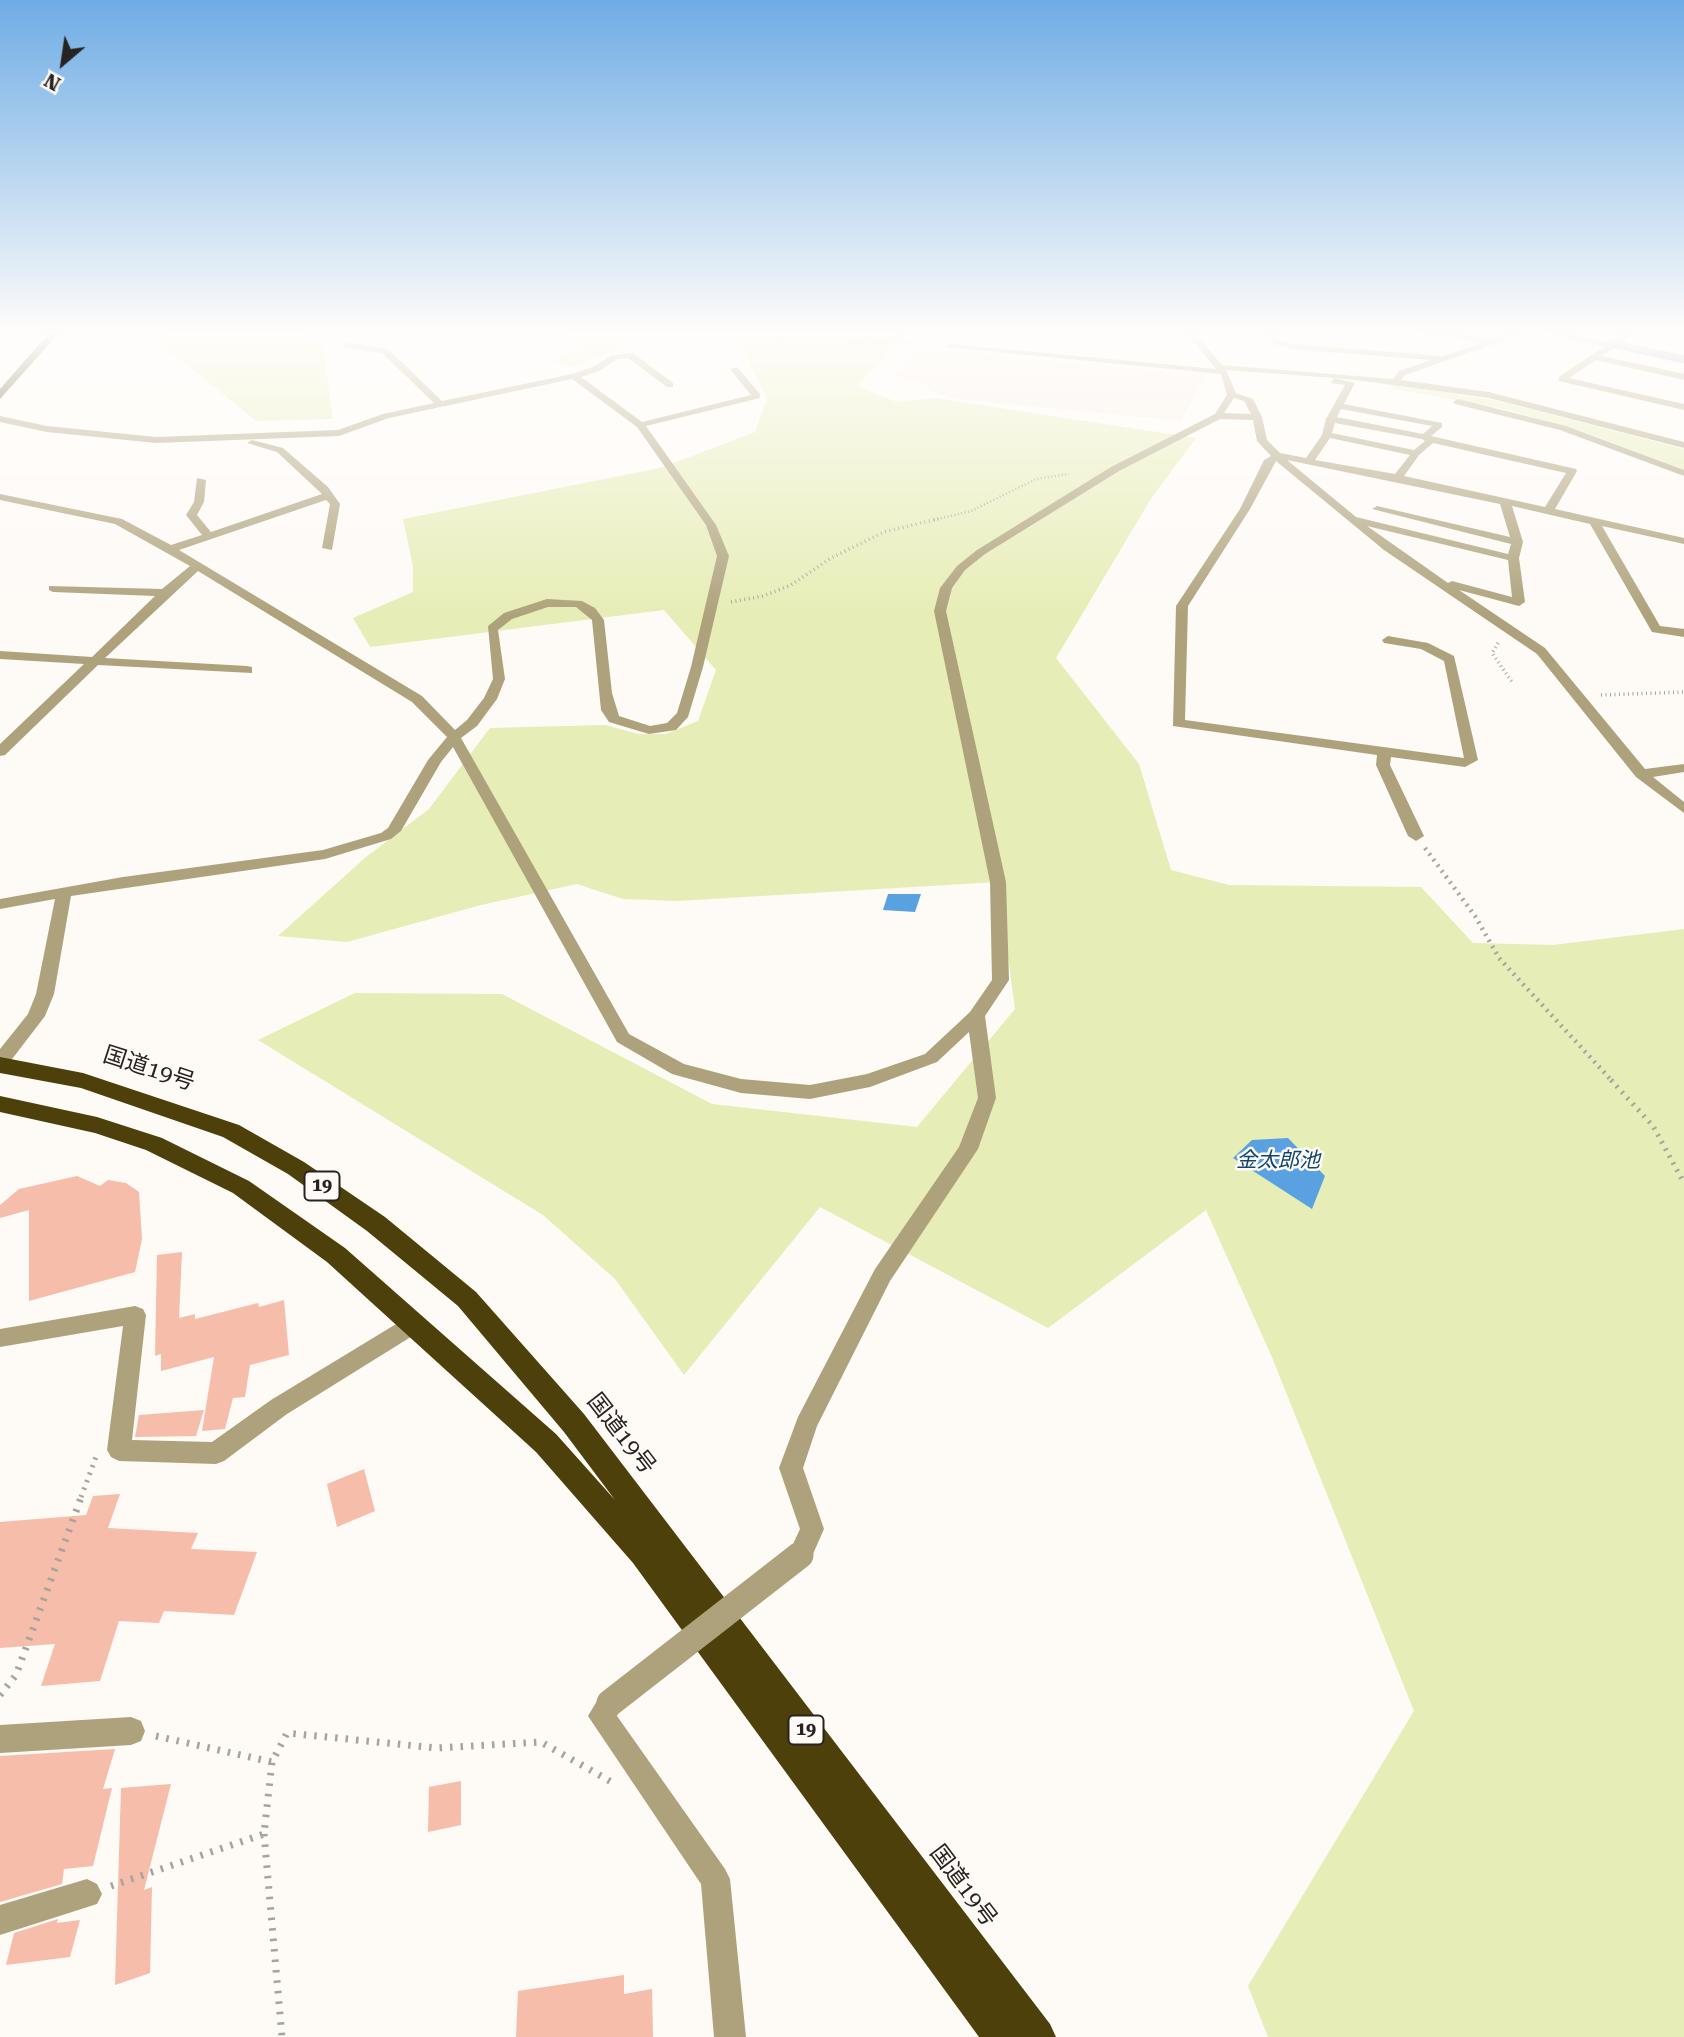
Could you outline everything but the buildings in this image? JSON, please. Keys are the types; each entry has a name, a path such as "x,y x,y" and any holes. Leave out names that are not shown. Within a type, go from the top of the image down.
{"highway":[{"name":"国道19号","path":"0,1064 83,1081 231,1131 296,1168 376,1224 467,1299 574,1423 1037,2037"},
{"name":"19","path":"0,1104 97,1125 154,1144 241,1187 336,1255 545,1443 643,1553 1002,2037"}],"street":[{"path":"38,427 136,438 235,439 339,433 355,427"},
{"path":"0,904 325,854 386,836 394,831 423,776 454,737 472,723 490,699 499,679 491,635 495,625 517,612 558,601 585,607 598,620 605,692 608,710 614,719 649,730 671,727 685,707 723,556 711,525 641,427"},
{"path":"0,497 105,517 170,549 404,690 428,708 454,737 623,1038 678,1069 741,1086 810,1093 870,1080 931,1058 976,1016 1001,980 998,882 940,611 946,588 961,568 981,552 1115,469 1197,427"},
{"path":"1259,427 1262,441 1388,548 1541,651 1641,774 1684,809"},
{"path":"1310,460 1327,435 1329,427"},
{"path":"1370,427 1572,471 1548,512"},
{"path":"1398,478 1437,427"},
{"path":"1558,427 1618,446 1684,473"},
{"path":"1615,427 1684,445"},
{"path":"1327,435 1416,453"},
{"path":"235,439 280,450 319,482 335,504 328,548"},
{"path":"1388,640 1424,646 1450,659 1471,760 1465,763 1178,723 1182,606 1245,509 1269,460 1279,456 1398,478 1684,541"},
{"path":"201,480 199,502 191,515 208,534"},
{"path":"170,549 327,496"},
{"path":"1440,582 1519,602 1513,558 1517,542 1505,502"},
{"path":"1377,509 1517,542"},
{"path":"1355,520 1513,558"},
{"path":"1595,523 1656,629 1684,633"},
{"path":"0,752 164,593 198,566"},
{"path":"53,587 164,593"},
{"path":"0,656 247,670"},
{"path":"1385,751 1382,765 1416,836"},
{"path":"1641,774 1684,768"},
{"path":"0,1064 36,1016 46,994 64,893"},
{"path":"730,2037 715,1879 601,1716 610,1703 800,1555 812,1529 791,1468 807,1424 882,1275 968,1149 987,1098 976,1016"},
{"path":"0,1338 135,1315 119,1450 216,1453 279,1407 414,1324"},
{"path":"0,1739 131,1731"},
{"path":"0,1920 87,1895"}],"path":[{"path":"713,602 739,601 775,592 803,578 831,558 884,532 971,511 1036,479 1115,469"},
{"path":"1512,682 1492,650 1497,644 1521,636"},
{"path":"1578,696 1684,692"},
{"path":"1416,836 1475,916 1499,958 1653,1126 1684,1183"},
{"path":"0,1695 16,1675 99,1451 119,1450"},
{"path":"131,1731 272,1762"},
{"path":"282,2037 264,1834 272,1762 287,1733 437,1748 541,1742 623,1789"},
{"path":"87,1895 264,1834"}],"green space":[{"path":"757,427 1125,427 1196,438 1152,497 1056,658 1139,764 1171,870 1229,885 1421,887 1473,943 1553,945 1684,929 1684,2037 1268,2037 1248,1986 1414,1711 1271,1355 1206,1210 1048,1328 820,1207 684,1375 615,1279 543,1215 258,1040 355,993 502,994 712,1104 917,1127 1015,1009 998,882 677,901 623,899 577,884 481,905 347,942 278,936 366,857 429,809 490,728 605,725 638,734 666,734 698,721 716,670 664,610 370,647 353,618 413,592 413,567 403,519 660,468 755,432"},
{"path":"1567,427 1599,427 1684,449 1684,470"}],"water":[{"path":"888,894 921,894 915,912 883,910"},
{"name":"金太郎池","path":"1288,1138 1325,1176 1312,1209 1233,1158 1252,1140"}]}
